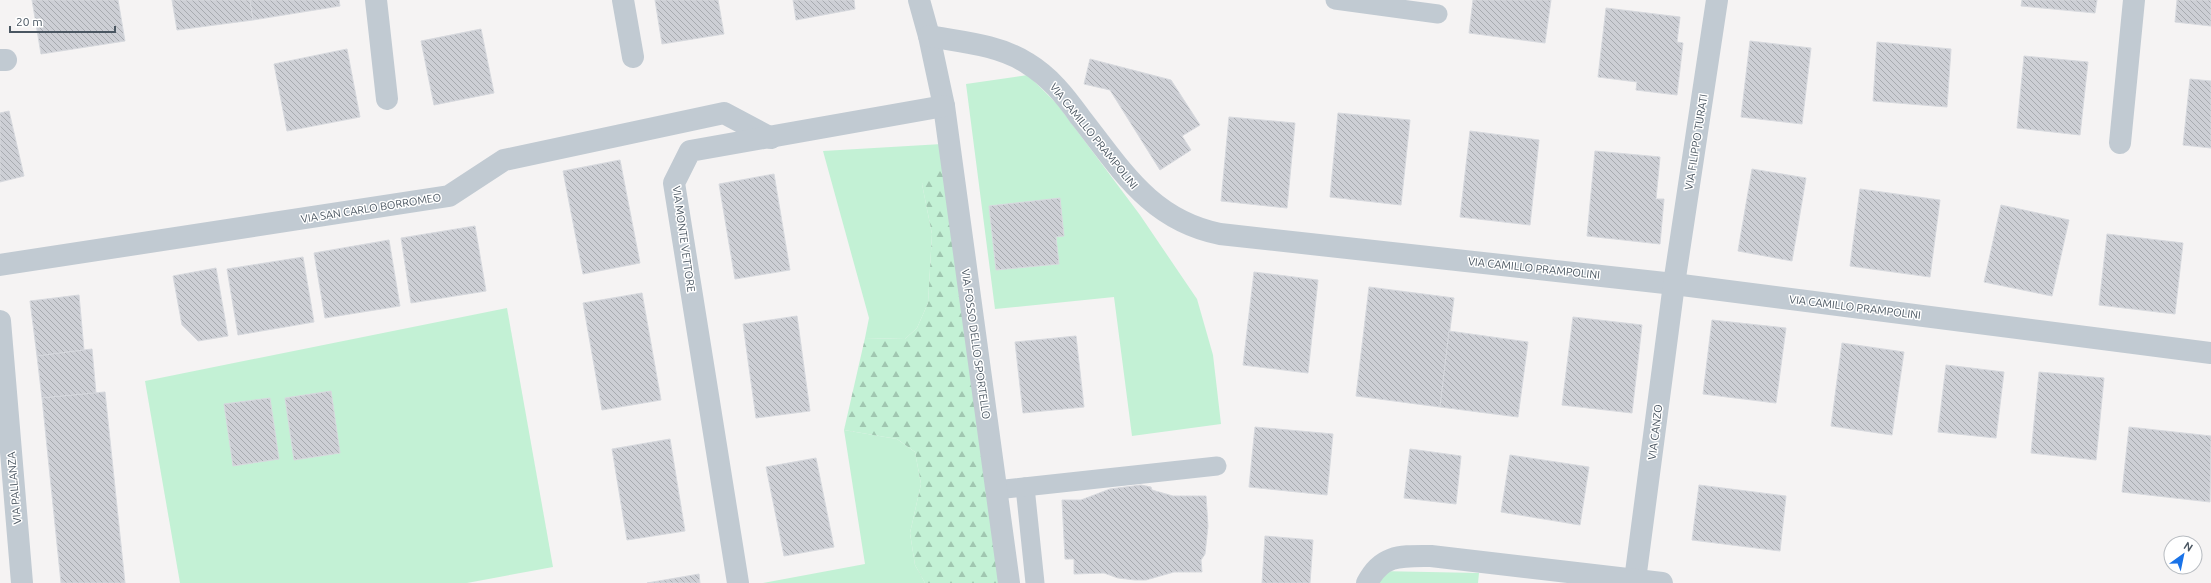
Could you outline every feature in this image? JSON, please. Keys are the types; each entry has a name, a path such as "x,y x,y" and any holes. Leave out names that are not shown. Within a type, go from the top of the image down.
{"street":[{"path":"376,0 387,99"},
{"path":"623,0 632,58"},
{"name":"VIA FOSSO DELLO SPORTELLO","path":"919,0 929,36 944,106 1009,583"},
{"name":"VIA FILIPPO TURATI","path":"1674,284 1717,0"},
{"path":"2120,143 2134,0"},
{"name":"VIA CAMILLO PRAMPOLINI","path":"929,36 1004,52 1017,57 1041,73 1062,93 1140,192 1170,216 1204,231 1674,284 2211,353"},
{"name":"VIA MONTE VETTORE","path":"738,583 674,183 690,152 944,106"},
{"name":"VIA SAN CARLO BORROMEO","path":"0,265 449,196 504,160 724,113 771,138"},
{"name":"VIA CANZO","path":"1636,580 1674,284"},
{"name":"VIA PALLANZA","path":"0,321 22,583"},
{"path":"1367,583 1373,571 1382,562 1405,556 1431,556 1662,583"}],"lane":[{"path":"1335,0 1438,14"},
{"path":"996,490 1217,466"},
{"path":"1025,487 1035,583"}],"green space":[{"path":"1028,75 1057,104 1140,215 1197,299 1213,355 1221,424 1132,436 1114,297 995,309 966,84"},
{"path":"942,144 944,158 922,184 932,234 928,303 917,328 905,339 865,338 869,318 823,151"},
{"path":"944,158 999,583 925,583 915,565 910,533 921,484 915,452 897,439 844,430 865,338 905,339 917,328 928,303 932,234 922,184 929,170"},
{"path":"507,308 553,567 467,583 180,583 145,381"},
{"path":"844,430 897,439 915,452 921,484 910,533 915,565 925,583 763,583 865,564"},
{"path":"1378,571 1479,573 1478,583 1374,583"}],"building":[{"path":"32,0 118,0 125,41 41,54"},
{"path":"172,0 250,0 253,20 177,30"},
{"path":"250,0 339,0 340,6 253,20"},
{"path":"655,0 718,0 724,34 662,44"},
{"path":"793,0 854,0 855,9 796,20"},
{"path":"1473,0 1551,0 1545,43 1469,33"},
{"path":"2022,0 2097,0 2095,13 2021,6"},
{"path":"2177,0 2211,0 2211,26 2175,22"},
{"path":"1606,8 1680,17 1677,42 1683,43 1677,95 1636,90 1637,82 1598,77"},
{"path":"481,29 494,93 434,105 421,41"},
{"path":"1750,41 1811,48 1802,124 1741,117"},
{"path":"1877,42 1951,49 1947,107 1873,101"},
{"path":"347,49 360,117 287,131 274,64"},
{"path":"2024,56 2088,62 2080,135 2017,128"},
{"path":"1090,59 1171,80 1200,125 1182,136 1191,150 1160,170 1110,90 1084,84"},
{"path":"2190,79 2211,81 2211,148 2183,145"},
{"path":"9,111 24,176 0,182 0,113"},
{"path":"1338,113 1410,120 1401,205 1330,197"},
{"path":"1229,117 1295,123 1287,208 1221,201"},
{"path":"1470,131 1539,140 1530,225 1460,217"},
{"path":"1595,151 1660,157 1656,199 1664,199 1660,244 1587,236"},
{"path":"620,160 640,263 583,274 563,171"},
{"path":"1752,169 1806,178 1792,261 1738,251"},
{"path":"774,174 790,270 735,279 719,184"},
{"path":"1860,189 1940,200 1930,277 1850,266"},
{"path":"1060,198 1064,236 1056,237 1059,264 996,270 989,206"},
{"path":"2001,205 2069,220 2052,296 1984,282"},
{"path":"475,226 486,291 411,303 401,238"},
{"path":"2107,234 2183,243 2175,314 2099,305"},
{"path":"389,240 400,306 325,318 314,253"},
{"path":"303,257 314,322 238,335 227,269"},
{"path":"216,268 228,336 198,341 182,325 173,276"},
{"path":"1254,272 1318,280 1308,373 1243,365"},
{"path":"1369,287 1454,298 1440,407 1356,396"},
{"path":"642,293 661,400 602,410 583,303"},
{"path":"79,295 84,350 37,356 30,301"},
{"path":"797,316 810,411 756,418 743,324"},
{"path":"1573,317 1642,325 1632,413 1562,405"},
{"path":"1712,320 1786,328 1776,403 1703,394"},
{"path":"1449,331 1528,342 1518,417 1440,407"},
{"path":"1076,336 1084,407 1023,413 1015,342"},
{"path":"1842,343 1904,352 1892,435 1831,426"},
{"path":"92,349 96,393 42,398 37,356"},
{"path":"1946,365 2004,372 1996,438 1938,432"},
{"path":"2039,372 2104,378 2096,460 2031,453"},
{"path":"331,391 340,453 294,460 285,398"},
{"path":"105,392 125,583 61,583 42,398"},
{"path":"270,398 279,459 233,466 224,404"},
{"path":"1255,427 1333,434 1327,495 1249,487"},
{"path":"2129,427 2211,436 2210,502 2122,492"},
{"path":"670,439 685,531 627,540 612,449"},
{"path":"1410,449 1461,456 1456,504 1404,498"},
{"path":"1510,455 1589,467 1580,525 1501,512"},
{"path":"816,458 834,547 784,556 766,467"},
{"path":"1141,485 1151,487 1152,490 1173,496 1206,496 1208,526 1205,554 1201,560 1202,572 1174,572 1146,580 1118,578 1104,573 1074,574 1074,559 1065,559 1062,500 1081,500 1110,489"},
{"path":"1699,485 1786,496 1780,551 1692,540"},
{"path":"1265,536 1313,540 1310,583 1262,583"},
{"path":"699,574 700,583 647,583"}]}
